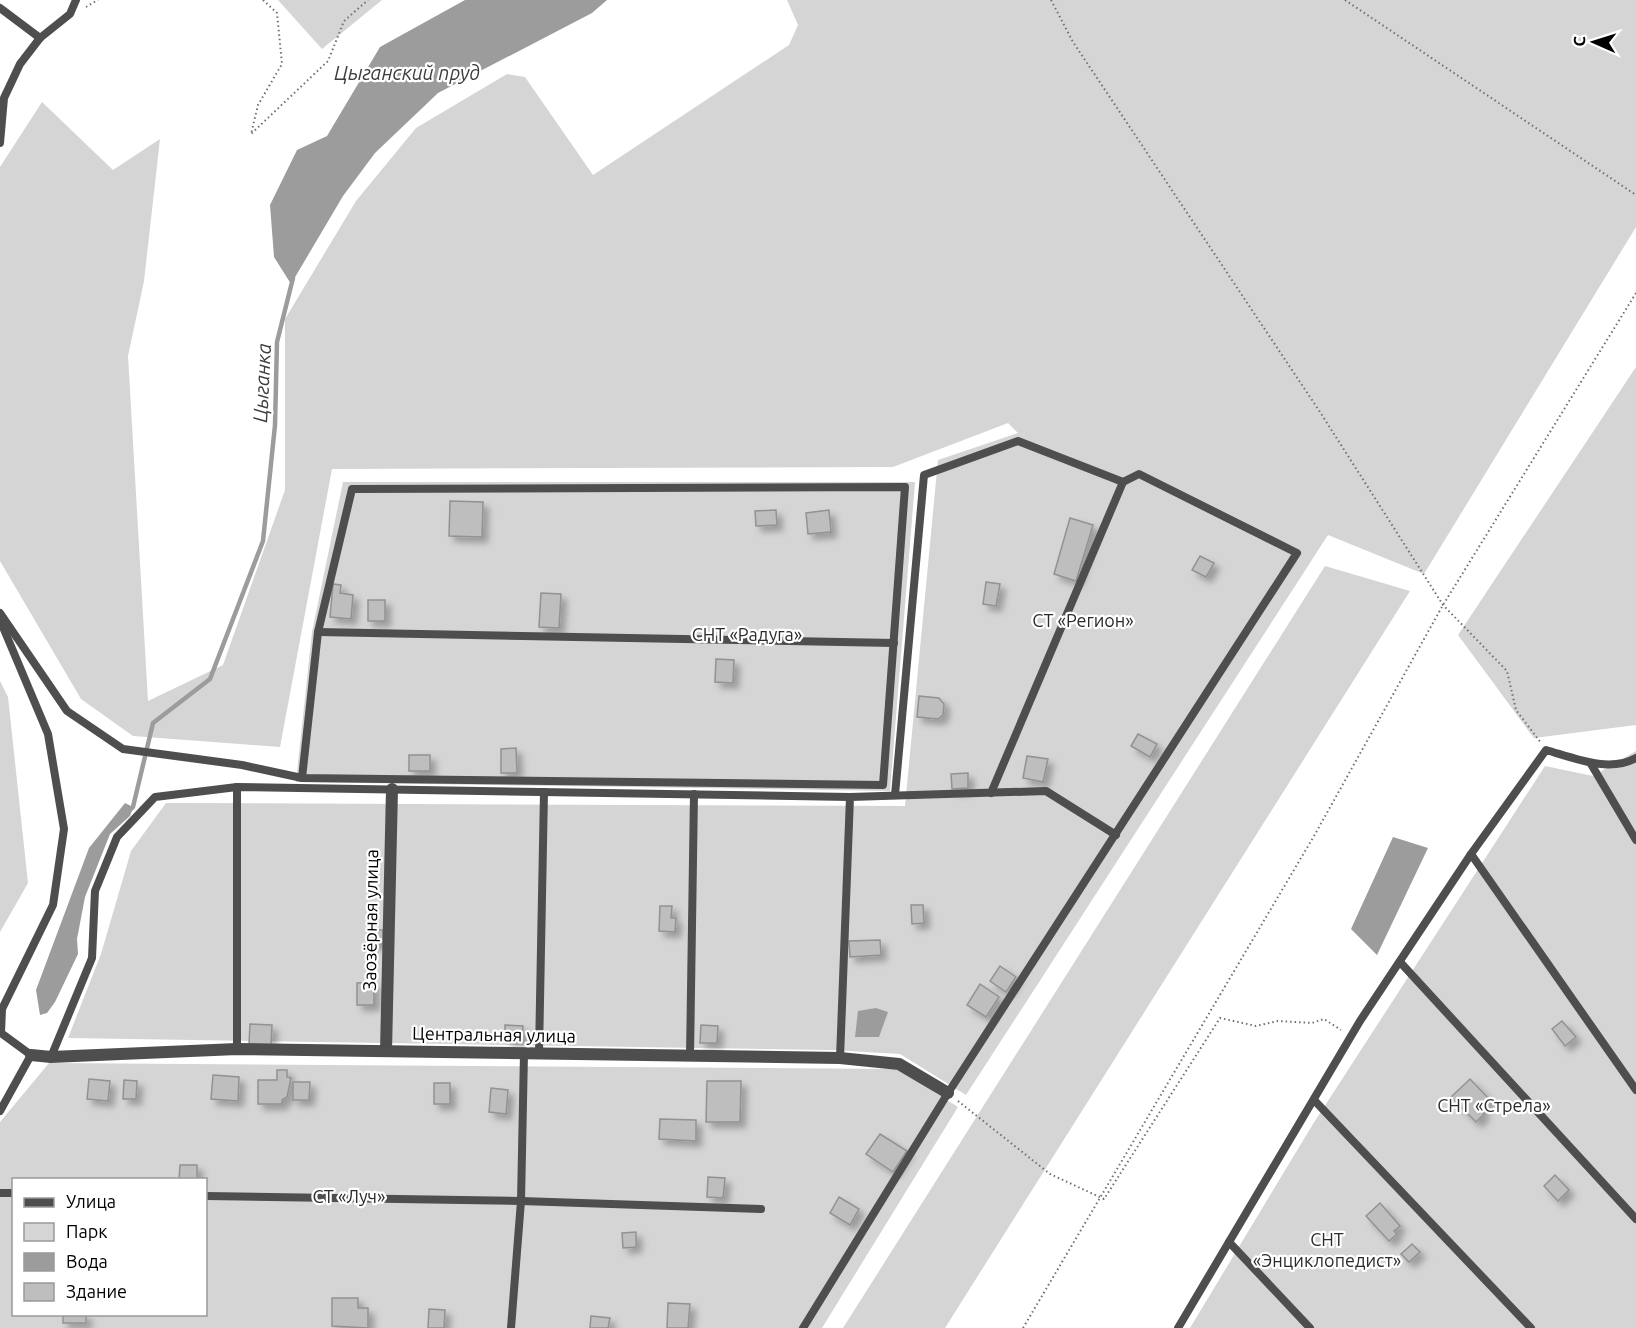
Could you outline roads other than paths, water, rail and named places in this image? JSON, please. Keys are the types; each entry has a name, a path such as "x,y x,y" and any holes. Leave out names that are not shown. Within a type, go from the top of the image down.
{"street":[{"name":"Заозёрная улица","path":"386,1051 392,789"},
{"name":"Центральная улица","path":"31,1055 51,1057 237,1049 840,1058 900,1064 948,1093"}],"lane":[{"path":"0,143 2,95 20,64 40,38 70,14 76,0"},
{"path":"0,8 40,38"},
{"path":"895,795 924,475 1018,441 1123,482"},
{"path":"803,1328 948,1093 1297,553 1139,474 1123,482 991,793"},
{"path":"0,613 67,711 123,749 243,765 302,778 883,785 906,488 352,489 318,632 302,778"},
{"path":"0,619 48,734 64,829 53,905 2,1009 1,1033 31,1055 0,1112"},
{"path":"318,632 894,642"},
{"path":"1178,1328 1351,1036 1472,854 1546,750 1591,764 1629,762 1636,758"},
{"path":"1591,764 1636,840"},
{"path":"51,1057 92,958 95,891 117,837 155,797 237,787 850,796 1046,791 1116,835"},
{"path":"237,787 237,1049"},
{"path":"539,1053 544,792"},
{"path":"690,1056 694,794"},
{"path":"840,1058 850,796"},
{"path":"1472,854 1636,1090"},
{"path":"1400,962 1636,1220"},
{"path":"511,1328 521,1201 524,1053"},
{"path":"1314,1100 1531,1328"},
{"path":"207,1196 521,1201 760,1209"},
{"path":"1229,1242 1311,1328"}],"water":[{"name":"Цыганский пруд","path":"465,0 607,0 592,13 438,93 375,153 343,196 291,284 274,257 270,205 297,150 327,136 380,47"},
{"path":"125,803 133,807 130,816 110,834 85,897 77,939 78,954 55,1002 47,1013 40,1015 36,990 89,848"},
{"path":"1393,837 1428,848 1377,955 1351,929"},
{"path":"876,1008 888,1012 879,1037 855,1037 858,1011"}],"waterway":[{"name":"Цыганка","path":"129,811 133,807 153,723 210,679 263,541 275,425 277,342 293,278"}],"park label":[{"name":"СТ «Регион»","path":"1083,621"},
{"name":"СНТ «Радуга»","path":"747,635"},
{"name":"СНТ «Стрела»","path":"1494,1106"},
{"name":"СТ «Луч»","path":"349,1197"},
{"name":"СНТ «Энциклопедист»","path":"1327,1250"}]}
